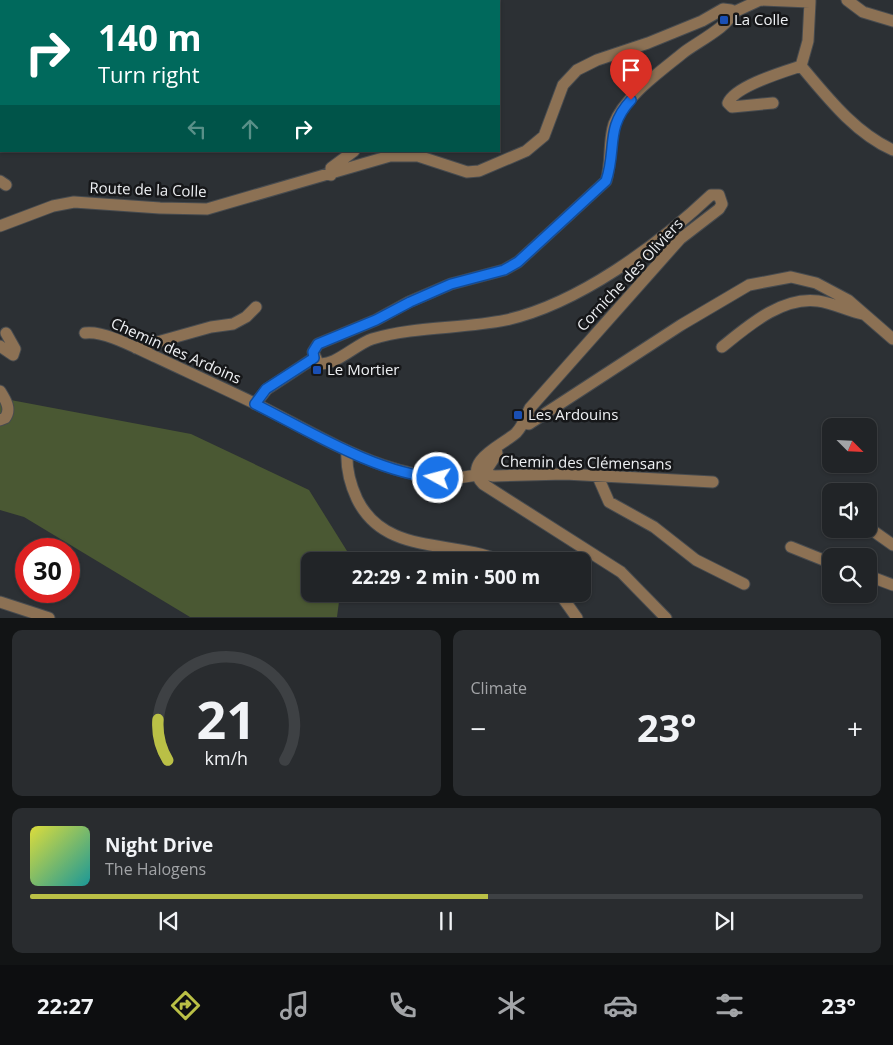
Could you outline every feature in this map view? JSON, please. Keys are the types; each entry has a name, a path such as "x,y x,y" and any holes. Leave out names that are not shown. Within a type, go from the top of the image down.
{"street":[{"path":"255,404 266,389 314,358 313,352 318,344 376,320 410,302 451,284 504,270 518,262 606,181 610,170 614,126 621,110 651,80 692,45 729,22 732,14 760,0 810,1 807,47 801,66"},
{"path":"847,0 863,12 893,21"},
{"name":"Route de la Colle","path":"0,226 53,206 74,202 207,209 331,175 390,156 408,154 467,172 479,171 526,151 539,142 548,127 563,85 577,70 597,60 648,43 702,21 723,9 731,10 732,14"},
{"path":"774,104 740,108 732,107 728,102 732,96 760,82 801,66"},
{"path":"801,66 833,103 876,142 893,150"},
{"path":"331,175 331,168 353,152"},
{"name":"Corniche des Oliviers","path":"314,358 318,363 327,364 370,339 506,320 562,302 640,253 711,195 719,195 722,204 719,209 680,239 530,408 518,432 488,452 480,462 477,475"},
{"path":"524,422 529,424 681,325 749,285 791,276 816,283 848,300 893,339"},
{"path":"722,347 768,313 800,301 818,301 865,314"},
{"path":"136,348 211,327 233,324 246,317 256,307"},
{"path":"0,346 13,355 15,349 6,333"},
{"name":"Chemin des Ardoins","path":"85,333 98,333 136,348 255,404 348,451 418,477 458,479 477,475"},
{"path":"0,391 7,401 8,412 5,418 0,420"},
{"name":"Chemin des Clémensans","path":"496,448 497,454 487,469 489,475 566,474 713,482"},
{"path":"348,451 347,461 352,489 362,510 382,530 414,542 470,552"},
{"path":"477,475 483,484 524,512 621,572 666,618"},
{"path":"598,477 609,502 654,528 696,560 744,584"},
{"path":"877,534 893,545"},
{"path":"791,547 822,559"},
{"path":"877,579 893,585"},
{"path":"0,602 48,618"},
{"path":"565,602 576,618"}],"green space":[{"path":"0,398 191,434 309,490 347,551 301,552 301,602 339,602 337,617 190,617 80,551 80,538 59,538 24,517 0,510"}],"place":[{"name":"La Colle","path":"724,20"},
{"name":"Le Mortier","path":"317,370"},
{"name":"Les Ardouins","path":"518,415"}],"route":[{"path":"438,478 418,477 348,451 255,404 266,389 299,365 314,358 313,352 318,344 376,320 410,302 451,284 504,270 518,262 589,199 606,181 610,170 614,126 621,110 631,100"}]}
